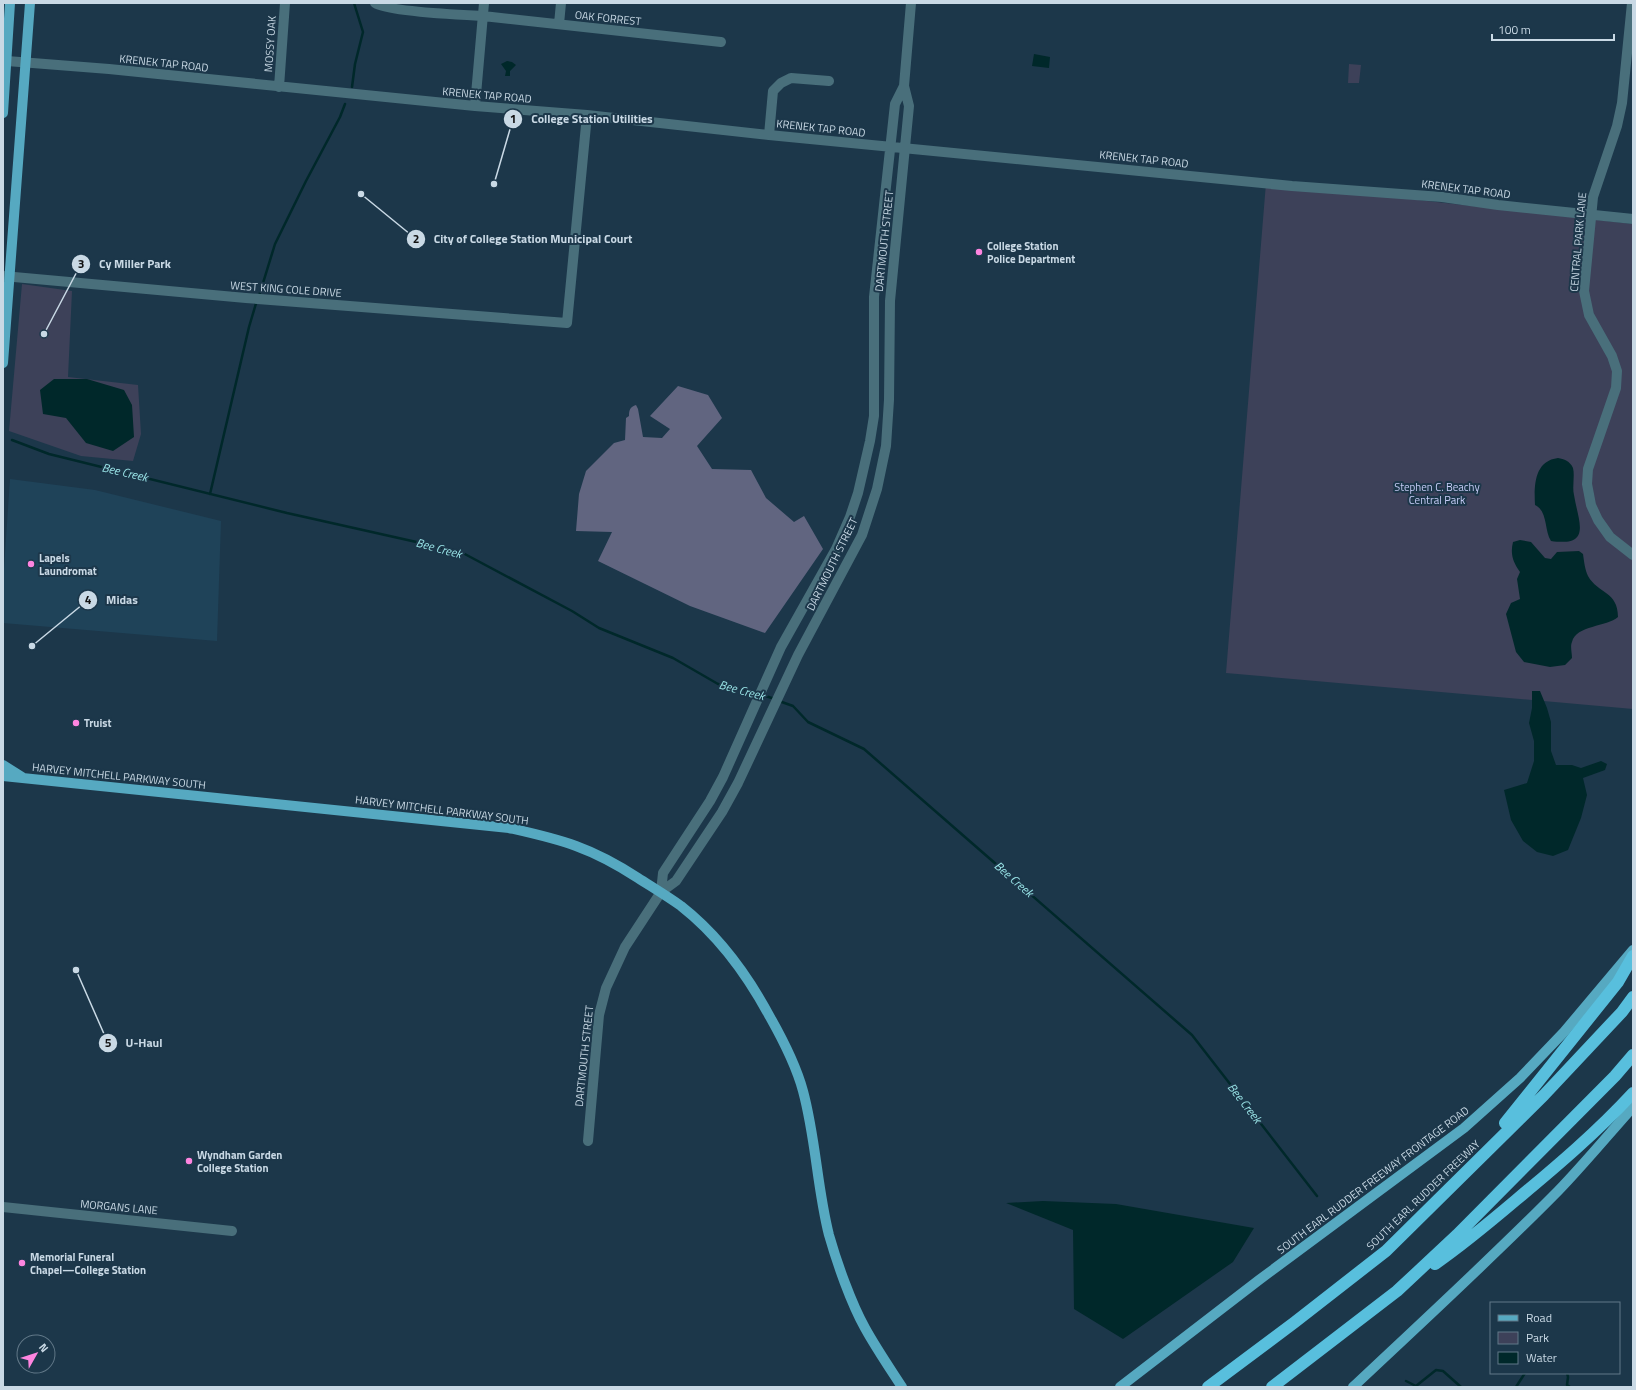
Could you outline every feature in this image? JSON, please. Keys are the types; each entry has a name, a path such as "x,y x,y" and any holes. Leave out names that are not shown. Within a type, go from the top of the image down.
{"highway":[{"path":"1443,1195 1515,1112 1599,1007 1618,982 1633,956"},
{"name":"SOUTH EARL RUDDER FREEWAY","path":"1208,1387 1386,1251 1544,1095 1622,1012 1633,997"},
{"path":"1397,1291 1473,1219 1615,1076 1633,1055"},
{"path":"1272,1387 1397,1291 1460,1246 1561,1163 1614,1114 1633,1093"}],"main road":[{"path":"3,113 10,3"},
{"path":"3,363 6,276 30,3"},
{"path":"3,764 25,779"},
{"name":"HARVEY MITCHELL PARKWAY SOUTH","path":"3,776 509,828 539,834 577,846 611,861 661,892 704,927 735,963 763,1003 789,1053 803,1089 814,1139 816,1162 829,1233 835,1254 864,1326 902,1387"},
{"name":"SOUTH EARL RUDDER FREEWAY FRONTAGE ROAD","path":"1120,1387 1260,1280 1351,1214 1464,1128 1520,1078 1559,1038 1633,950"},
{"path":"1353,1387 1480,1268 1536,1213 1559,1190 1632,1109"}],"street":[{"name":"MOSSY OAK","path":"279,87 285,3"},
{"name":"OAK FORREST","path":"375,3 385,7 483,16 721,42"},
{"path":"475,106 484,3"},
{"path":"559,24 561,3"},
{"name":"DARTMOUTH STREET","path":"588,1141 601,1004 625,947 661,892 676,881 722,812 738,783 798,655 862,535 877,489 886,446 889,400 890,301 909,106 904,86 911,3"},
{"name":"CENTRAL PARK LANE","path":"1632,3 1622,103 1617,126 1593,197 1584,291 1589,315 1612,356 1617,371 1616,388 1588,469 1587,484 1591,505 1598,520 1610,537 1633,555"},
{"name":"KRENEK TAP ROAD","path":"7,61 475,106 587,115 769,135 1292,186 1442,197 1498,206 1633,219"},
{"path":"769,135 773,91 781,83 792,78 829,81"},
{"name":"DARTMOUTH STREET","path":"661,892 663,873 710,802 741,738 781,647 836,549 850,517 870,441 874,410 874,297 895,104 904,86"},
{"name":"WEST KING COLE DRIVE","path":"6,276 246,298 567,323 587,115"},
{"name":"MORGANS LANE","path":"3,1207 232,1231"}],"shaded area":[{"path":"678,386 708,395 722,418 697,446 712,469 751,470 766,498 794,522 804,516 823,549 765,633 690,606 598,561 612,532 576,531 579,494 586,471 614,443 625,440 626,418 629,416 630,409 636,405 643,437 662,438 670,429 650,416"},
{"path":"10,479 95,490 221,521 217,641 3,623 3,583"}],"green space":[{"path":"1349,64 1361,65 1359,83 1348,83"},
{"name":"Stephen C. Beachy Central Park","path":"1266,183 1633,224 1633,709 1226,673"},
{"path":"22,284 72,291 68,377 138,385 141,434 133,461 81,456 9,431"}],"water":[{"path":"1034,54 1050,57 1049,68 1032,66"},
{"path":"507,61 516,65 510,71 510,76 505,76 506,71 501,64"},
{"path":"54,379 87,379 124,390 132,405 134,437 113,451 86,443 66,418 43,414 40,390"},
{"path":"1558,458 1567,461 1573,468 1573,492 1580,523 1578,536 1573,540 1564,542 1551,541 1544,516 1535,505 1535,490 1537,476 1540,469 1550,460"},
{"path":"1520,540 1531,542 1545,558 1551,559 1557,552 1579,551 1583,554 1585,568 1592,582 1615,602 1618,617 1607,623 1579,632 1575,636 1571,645 1572,658 1565,665 1550,667 1524,662 1516,652 1506,614 1511,603 1520,599 1517,579 1520,572 1514,561 1512,550 1513,542"},
{"path":"1532,691 1540,691 1547,708 1551,722 1551,751 1556,765 1572,765 1581,768 1601,761 1607,764 1605,770 1583,778 1587,795 1581,818 1568,850 1553,856 1537,852 1523,841 1511,820 1504,790 1527,783 1534,761 1534,741 1529,723 1532,708"},
{"path":"1043,1201 1116,1204 1254,1228 1233,1262 1123,1339 1074,1309 1073,1230 1006,1203"}],"waterway":[{"path":"352,87 355,64 363,32 354,3"},
{"path":"259,296 275,244 340,117 345,104"},
{"path":"210,494 249,327 257,300"},
{"name":"Bee Creek","path":"12,440 49,454 287,513 461,552 572,611 599,628 673,658 718,684 758,693"},
{"name":"Bee Creek","path":"762,695 775,699"},
{"name":"Bee Creek","path":"779,701 793,706 808,722 864,749 1192,1035 1317,1196"},
{"name":"Bee Creek","path":"1406,1381 1416,1386 1436,1370 1443,1371 1461,1387"},
{"name":"Bee Creek","path":"1516,1387 1524,1374"},
{"name":"Bee Creek","path":"1567,1374 1567,1385 1570,1387"}],"place":[{"name":"College Station Utilities","path":"494,184"},
{"name":"City of College Station Municipal Court","path":"361,194"},
{"name":"College Station Police Department","path":"979,252"},
{"name":"Cy Miller Park","path":"44,334"},
{"name":"Lapels Laundromat","path":"31,564"},
{"name":"Midas","path":"32,646"},
{"name":"Truist","path":"76,723"},
{"name":"U-Haul","path":"76,970"},
{"name":"Wyndham Garden College Station","path":"189,1161"},
{"name":"Memorial Funeral Chapel—College Station","path":"22,1263"}]}
